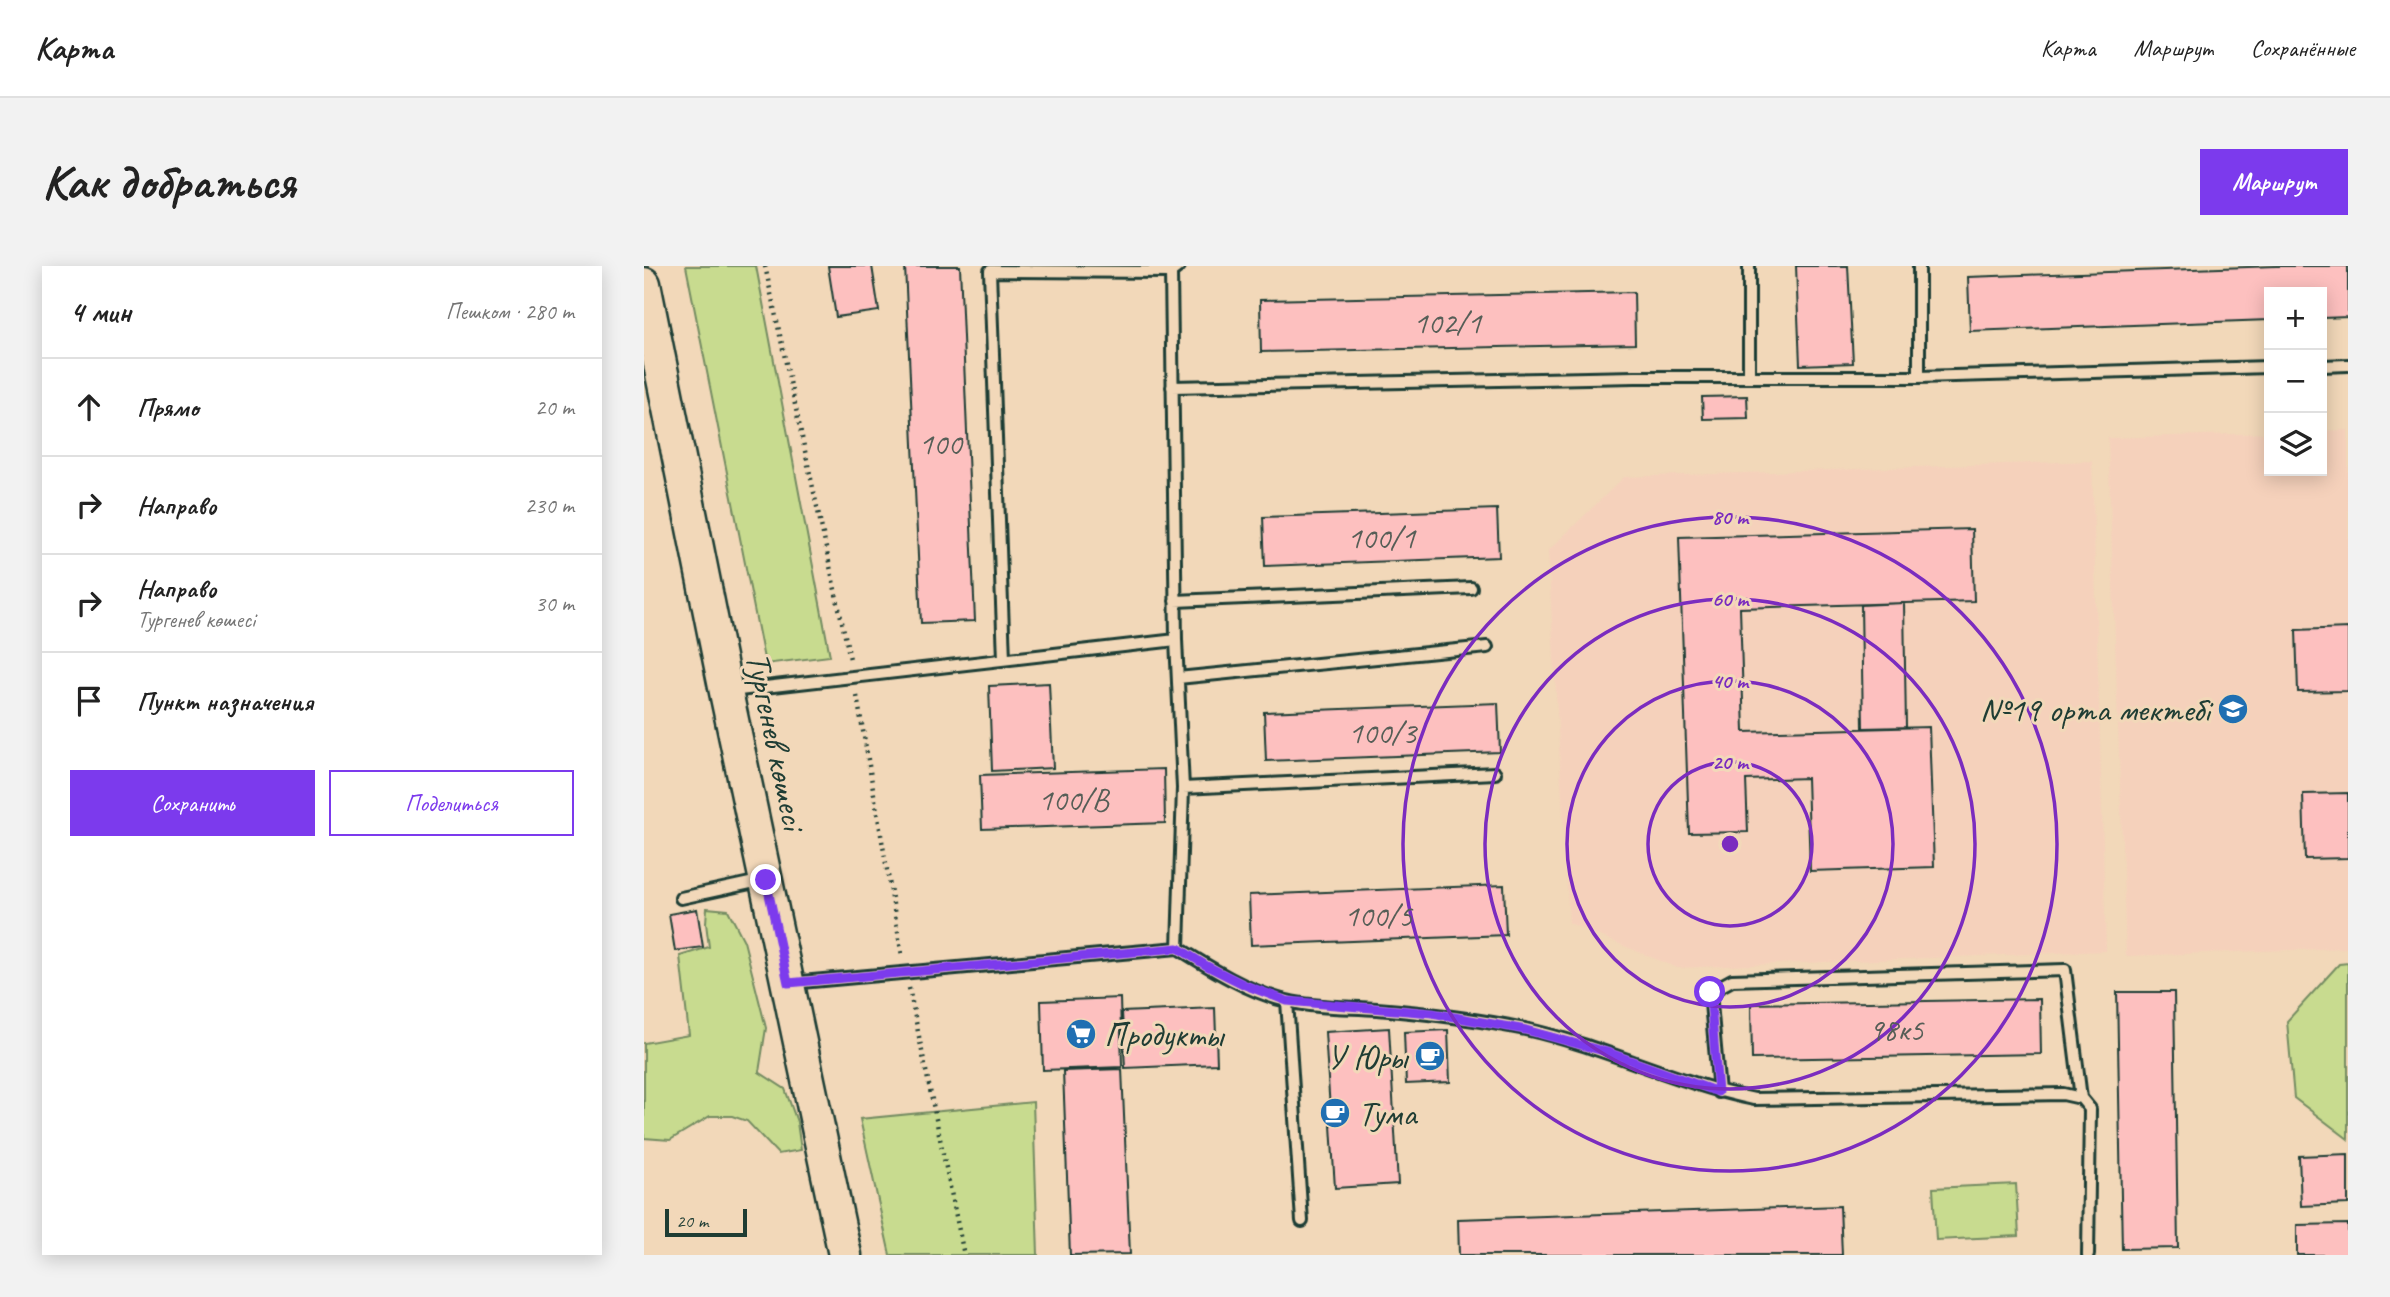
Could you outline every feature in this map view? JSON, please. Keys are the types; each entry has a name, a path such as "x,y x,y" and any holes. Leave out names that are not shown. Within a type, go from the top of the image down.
{"main road":[{"name":"Тургенев көшесі","path":"644,284 726,692 845,1255"}],"lane":[{"path":"1749,266 1749,377"},
{"path":"1919,266 1919,377"},
{"path":"1004,659 990,271 1175,269 1172,387 1175,601 1183,788 1178,948"},
{"path":"2327,366 2348,365"},
{"path":"1172,387 1622,377 1919,377 2264,368"},
{"path":"1175,601 1471,588"},
{"path":"726,692 1176,640"},
{"path":"1178,678 1487,647"},
{"path":"1183,788 1495,773"},
{"path":"681,898 766,880"},
{"path":"788,983 1178,948 1245,985 1287,1001 1432,1013 1526,1030 1607,1052 1718,1092 1754,1099 2063,1094 2081,1098"},
{"path":"1718,1092 1710,992 1731,979 2066,970 2081,1098 2090,1109 2088,1255"},
{"path":"1287,1001 1302,1221"}],"path":[{"path":"765,266 854,677 905,972 964,1255"}],"shaded area":[{"name":"№19 орта мектебі","path":"2348,430 2348,948 2126,956 2108,438 2264,433 2264,476 2327,476 2327,431"},
{"path":"2092,461 2106,951 1677,968 1569,923 1548,551 1624,477"}],"green space":[{"path":"686,266 756,266 830,656 765,664"},
{"path":"707,908 728,910 744,941 766,1028 759,1072 785,1089 797,1122 801,1150 778,1154 747,1121 732,1116 710,1116 670,1140 644,1138 644,1043 689,1035 680,956 709,947"},
{"path":"2348,963 2348,1139 2294,1098 2287,1021 2339,964"},
{"path":"1033,1102 1038,1255 890,1255 860,1119"},
{"path":"2016,1184 2019,1236 1936,1240 1933,1188"}],"building":[{"path":"828,266 872,266 879,311 836,317"},
{"path":"905,266 960,266 975,621 921,623"},
{"path":"1796,266 1848,266 1853,363 1800,365"},
{"path":"2348,266 2348,317 2327,318 2327,287 2264,287 2264,320 1970,331 1968,277"},
{"path":"1634,292 1635,344 1261,352 1260,300"},
{"path":"1747,396 1748,418 1703,419 1702,397"},
{"path":"1497,509 1499,557 1265,566 1263,517"},
{"path":"1972,529 1974,601 1740,608 1744,732 1929,727 1934,867 1810,871 1807,778 1746,780 1748,832 1689,833 1679,537"},
{"path":"1904,603 1906,727 1863,728 1861,605"},
{"path":"2348,628 2348,691 2298,692 2296,630"},
{"path":"1049,683 1053,768 992,771 989,686"},
{"path":"1498,703 1500,752 1266,761 1264,712"},
{"path":"1164,769 1165,823 982,829 980,775"},
{"path":"2348,793 2348,858 2305,859 2303,794"},
{"path":"1504,885 1506,935 1251,945 1249,895"},
{"path":"697,909 703,947 675,951 669,914"},
{"path":"2117,992 2174,992 2178,1248 2122,1249"},
{"name":"Продукты","path":"1120,998 1122,1067 1043,1070 1041,1001"},
{"path":"2040,999 2041,1054 1752,1059 1751,1004"},
{"path":"1215,1008 1217,1064 1125,1068 1122,1012"},
{"path":"1389,1028 1398,1184 1335,1188 1325,1032"},
{"path":"1448,1030 1450,1082 1406,1084 1404,1032"},
{"path":"1122,1069 1130,1254 1070,1255 1063,1071"},
{"path":"2348,1154 2348,1204 2301,1206 2299,1156"},
{"path":"1840,1206 1842,1255 1459,1255 1458,1219"},
{"path":"2348,1224 2348,1255 2297,1255 2297,1225"}],"place":[{"name":"№19 орта мектебі","path":"2233,709"},
{"name":"Продукты","path":"1081,1034"},
{"name":"У Юры","path":"1430,1056"},
{"name":"Тума","path":"1335,1113"}],"route":[{"path":"766,880 788,983 1178,948 1245,985 1287,1001 1432,1013 1526,1030 1607,1052 1718,1092 1710,992"}]}
